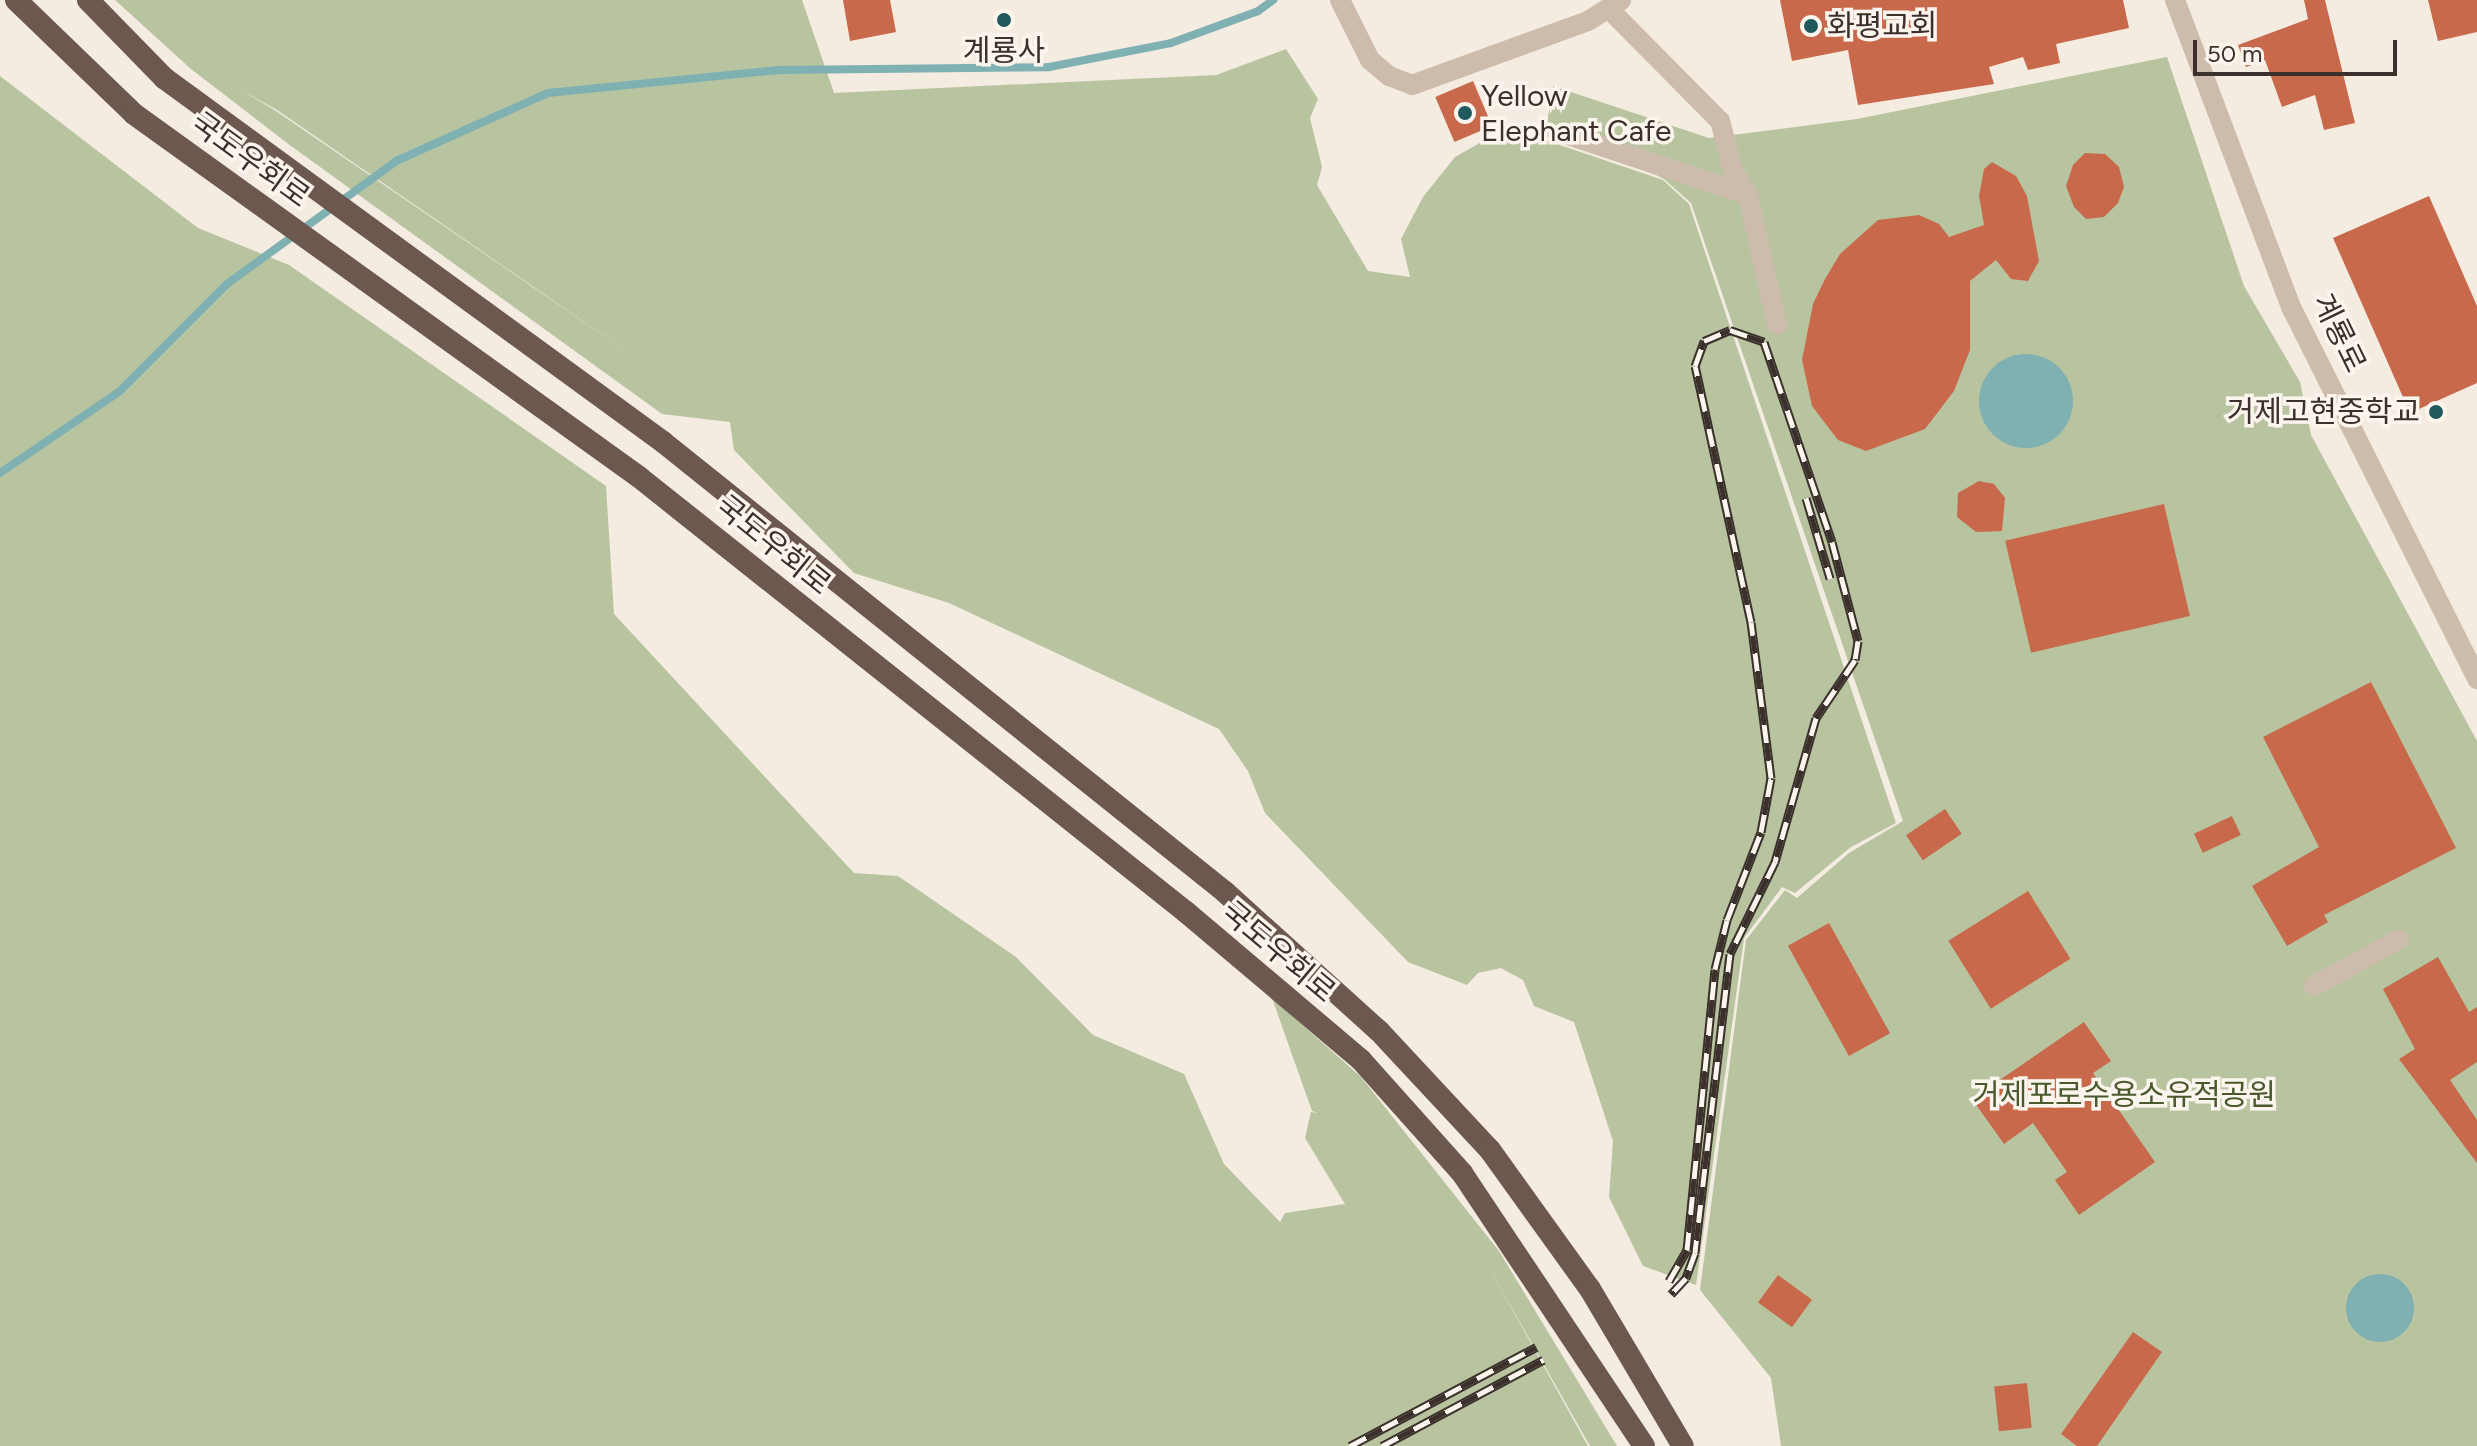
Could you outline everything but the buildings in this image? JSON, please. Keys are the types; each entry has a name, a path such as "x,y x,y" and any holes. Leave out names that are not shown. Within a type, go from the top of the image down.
{"highway":[{"name":"국도우회로","path":"16,0 134,114 639,477 1186,912 1361,1060 1462,1173 1644,1446"},
{"name":"국도우회로","path":"88,0 164,78 663,442 1225,892 1379,1031 1490,1150 1590,1289 1683,1446"}],"street":[{"path":"1340,0 1370,60 1389,76 1412,85 1615,5 1720,121 1733,170 1748,195 1777,325"},
{"name":"계룡로","path":"2175,0 2292,309 2476,676"},
{"path":"1565,134 1748,195"},
{"path":"2314,986 2399,939"}],"green space":[{"path":"115,0 802,0 834,93 1216,75 1286,49 1318,99 1310,118 1322,167 1317,185 1368,271 1410,277 1401,239 1423,197 1455,157 1485,140 1545,140 1663,180 1689,204 1896,823 1851,847 1795,893 1782,887 1744,938 1696,1285 1643,1266 1609,1197 1613,1141 1574,1022 1534,1006 1523,980 1501,968 1478,973 1467,985 1408,962 1265,813 1248,771 1219,729 949,603 854,573 734,450 730,422 662,414 291,146 191,69","holes":["243,91 277,110 638,359"]},
{"name":"거제포로수용소유적공원","path":"2167,57 2244,286 2300,382 2311,435 2477,741 2477,1446 1781,1446 1771,1378 1700,1290 1746,940 1785,890 1797,898 1849,853 1903,821 1691,203 1664,179 1630,162 1545,136 1553,86 1709,138 1857,119"},
{"path":"0,76 198,228 289,265 606,486 614,614 854,873 898,876 1016,957 1093,1035 1184,1074 1224,1164 1280,1222 1285,1213 1345,1204 1305,1138 1311,1112 1318,1113 1312,1111 1272,998 1361,1077 1499,1251 1617,1446 1590,1446 1487,1264 1588,1446 0,1446"}],"water":[{"path":"2026,354 2044,358 2059,368 2069,383 2073,401 2069,419 2059,434 2044,444 2026,448 2008,444 1993,434 1983,419 1979,401 1983,383 1993,368 2008,358"},
{"path":"2380,1274 2404,1284 2414,1308 2404,1332 2380,1342 2356,1332 2346,1308 2356,1284"}],"waterway":[{"path":"0,473 120,391 227,284 396,161 548,93 777,70 1049,67 1171,43 1258,11 1273,0"}],"railway":[{"path":"1669,1281 1687,1250 1715,969 1727,920 1761,832 1771,778 1751,622 1695,366 1704,341 1730,330 1764,342 1832,542 1858,641 1855,660 1816,718 1775,862 1730,954 1695,1253 1686,1278 1671,1294"},
{"path":"1806,498 1830,578"},
{"path":"1350,1446 1536,1347"},
{"path":"1382,1446 1543,1360"}],"place":[{"name":"계룡사","path":"1004,20"},
{"name":"화평교회","path":"1811,26"},
{"name":"Yellow Elephant Cafe","path":"1465,113"},
{"name":"거제고현중학교","path":"2436,412"}]}
